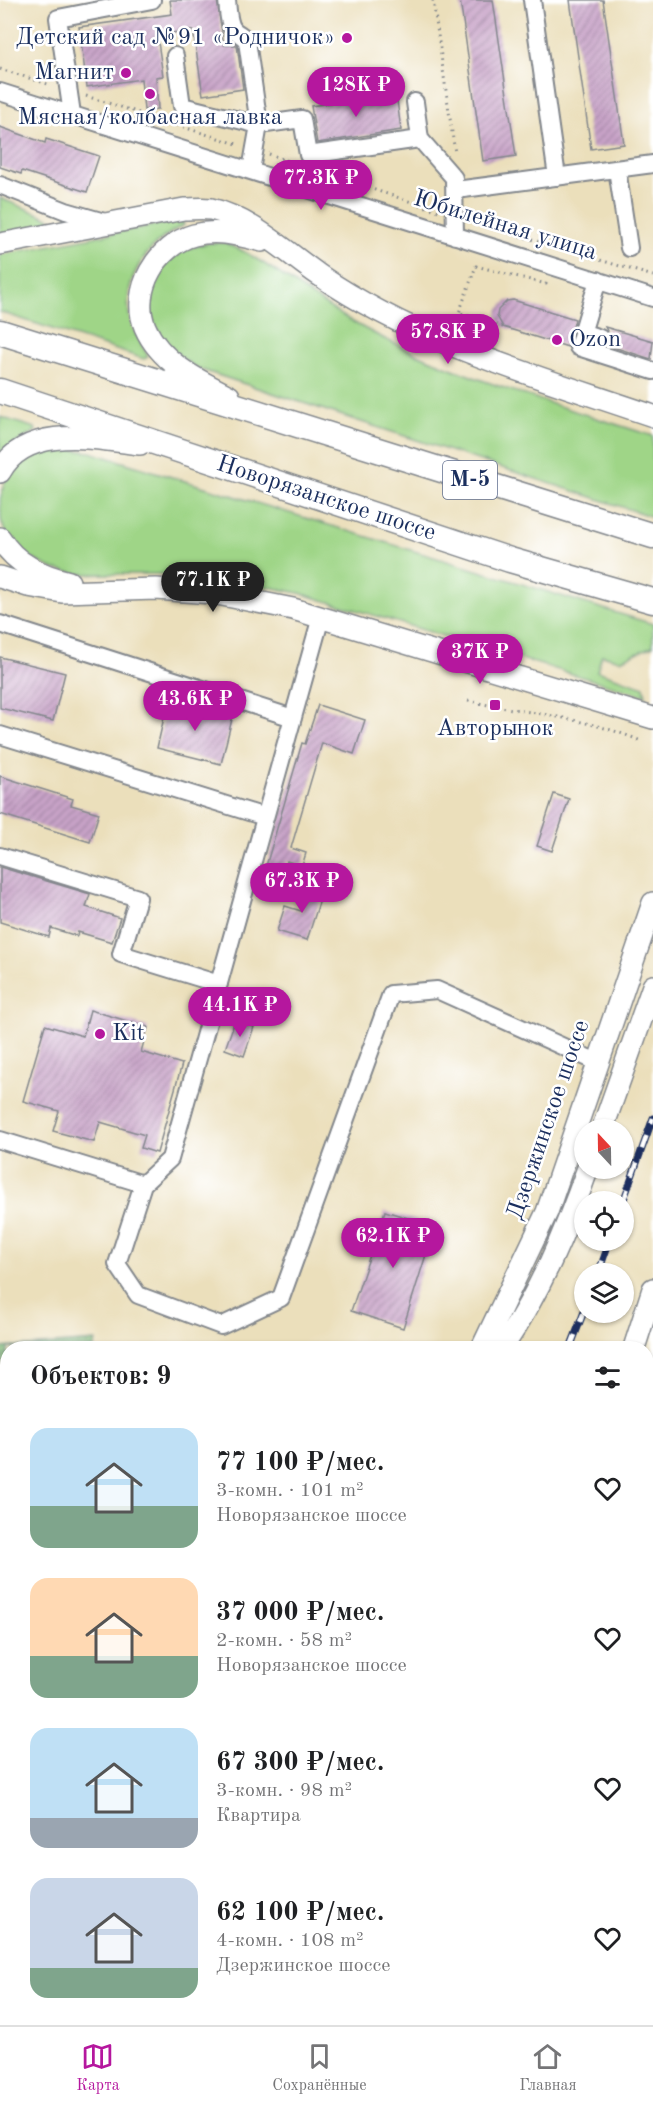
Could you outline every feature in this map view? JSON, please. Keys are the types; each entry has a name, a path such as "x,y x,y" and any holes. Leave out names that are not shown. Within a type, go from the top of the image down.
{"highway":[{"name":"М-5","path":"0,332 287,424 653,536"},
{"name":"Новорязанское шоссе","path":"0,391 510,560 653,601"}],"main road":[{"name":"М-5","path":"0,244 184,209 208,209 243,222 323,278 418,332 653,416"},
{"name":"М-5","path":"277,245 236,234 213,232 193,236 177,243 152,267 145,282 141,310 145,326 154,342 182,369 210,386 287,424"},
{"path":"0,472 16,454 34,444 59,438 91,438 172,448"},
{"path":"0,538 23,565 53,578 108,591"},
{"path":"0,577 28,586 62,592 156,589 212,593 321,617 652,718"},
{"name":"Дзержинское шоссе","path":"490,1341 547,1212 653,903"},
{"path":"606,1119 653,986"},
{"path":"563,1167 564,1176 572,1184 578,1179"},
{"name":"Дзержинское шоссе","path":"495,1341 528,1310 549,1270 584,1179"},
{"path":"636,1341 653,1288"}],"street":[{"path":"72,114 58,18 152,0"},
{"path":"227,0 231,23 235,31 242,34 247,41 259,125 251,171"},
{"path":"532,0 557,177"},
{"path":"175,56 182,106 259,125 302,119 308,155 420,139"},
{"name":"Юбилейная улица","path":"0,92 653,298"},
{"path":"415,102 420,139 455,184 455,236"},
{"path":"455,184 557,177 653,164"},
{"path":"617,169 628,248"},
{"path":"0,185 66,211 109,223"},
{"path":"598,280 578,347 653,371"},
{"path":"582,332 600,338"},
{"path":"321,617 171,1159 143,1184 117,1264 138,1294 221,1326 281,1298 391,994 437,990 597,1062"},
{"path":"0,624 293,718"},
{"path":"0,735 265,817"},
{"path":"0,856 138,898 121,954 219,984"},
{"path":"0,1140 143,1184"}],"path":[{"path":"433,0 457,167 455,184"},
{"path":"0,69 300,165"},
{"path":"311,169 456,217 653,276"},
{"path":"503,327 459,313 476,266 546,284"},
{"path":"468,701 526,712 563,716 612,729 641,741"}],"green space":[{"path":"0,198 51,219 51,226 0,235"},
{"path":"181,220 184,225 158,242 139,265 129,292 128,307 131,323 148,357 144,359 0,312 0,255"},
{"path":"209,243 225,243 241,250 360,326 430,360 504,388 653,436 653,517 196,368 164,342 155,325 151,309 151,293 164,266 191,248"},
{"path":"0,417 35,428 36,431 0,453"},
{"path":"66,449 90,452 653,624 653,646 620,660 602,655 597,671 644,687 646,696 299,593 203,574 78,574 54,569 24,555 5,532 1,520 0,499 5,481 22,461 48,450"}],"building":[{"path":"170,0 217,0 224,45 237,45 243,89 203,95 193,30 157,35 163,76 156,77 158,109 144,110 141,79 87,87 79,27 172,14"},
{"path":"460,0 493,0 516,156 483,161"},
{"path":"570,0 603,0 624,144 591,149"},
{"path":"396,93 401,130 317,143 311,106"},
{"path":"0,127 45,143 46,139 99,156 87,192 22,171 21,174 0,167"},
{"path":"513,300 575,319 568,347 503,327 497,316 498,310 507,301"},
{"path":"605,327 653,341 651,359 607,345 610,336"},
{"path":"0,657 65,673 53,721 0,708"},
{"path":"168,700 233,715 221,764 157,748"},
{"path":"318,705 365,720 354,754 322,743 291,848 306,853 302,866 287,861 279,889 261,883 302,743 305,744"},
{"path":"0,776 73,799 71,805 99,813 90,842 0,814"},
{"path":"554,794 569,799 552,851 537,846"},
{"path":"0,867 90,894 86,907 120,918 112,942 78,932 77,936 51,928 49,937 0,922"},
{"path":"309,882 324,887 307,940 277,931 285,906 301,911"},
{"path":"90,1010 148,1027 141,1052 182,1064 157,1153 141,1148 145,1135 100,1122 94,1142 53,1131 59,1111 23,1101 45,1025 83,1036"},
{"path":"235,1021 254,1027 244,1056 225,1049"},
{"path":"385,1211 435,1226 403,1328 351,1311"}],"railway":[{"path":"627,1191 653,1118"},
{"path":"602,1263 606,1251"},
{"path":"573,1341 580,1323"}],"place":[{"name":"Детский сад №91 «Родничок»","path":"347,38"},
{"name":"Магнит","path":"126,73"},
{"name":"Мясная/колбасная лавка","path":"150,94"},
{"name":"Ozon","path":"557,340"},
{"name":"Авторынок","path":"495,705"},
{"name":"Kit","path":"100,1034"}]}
